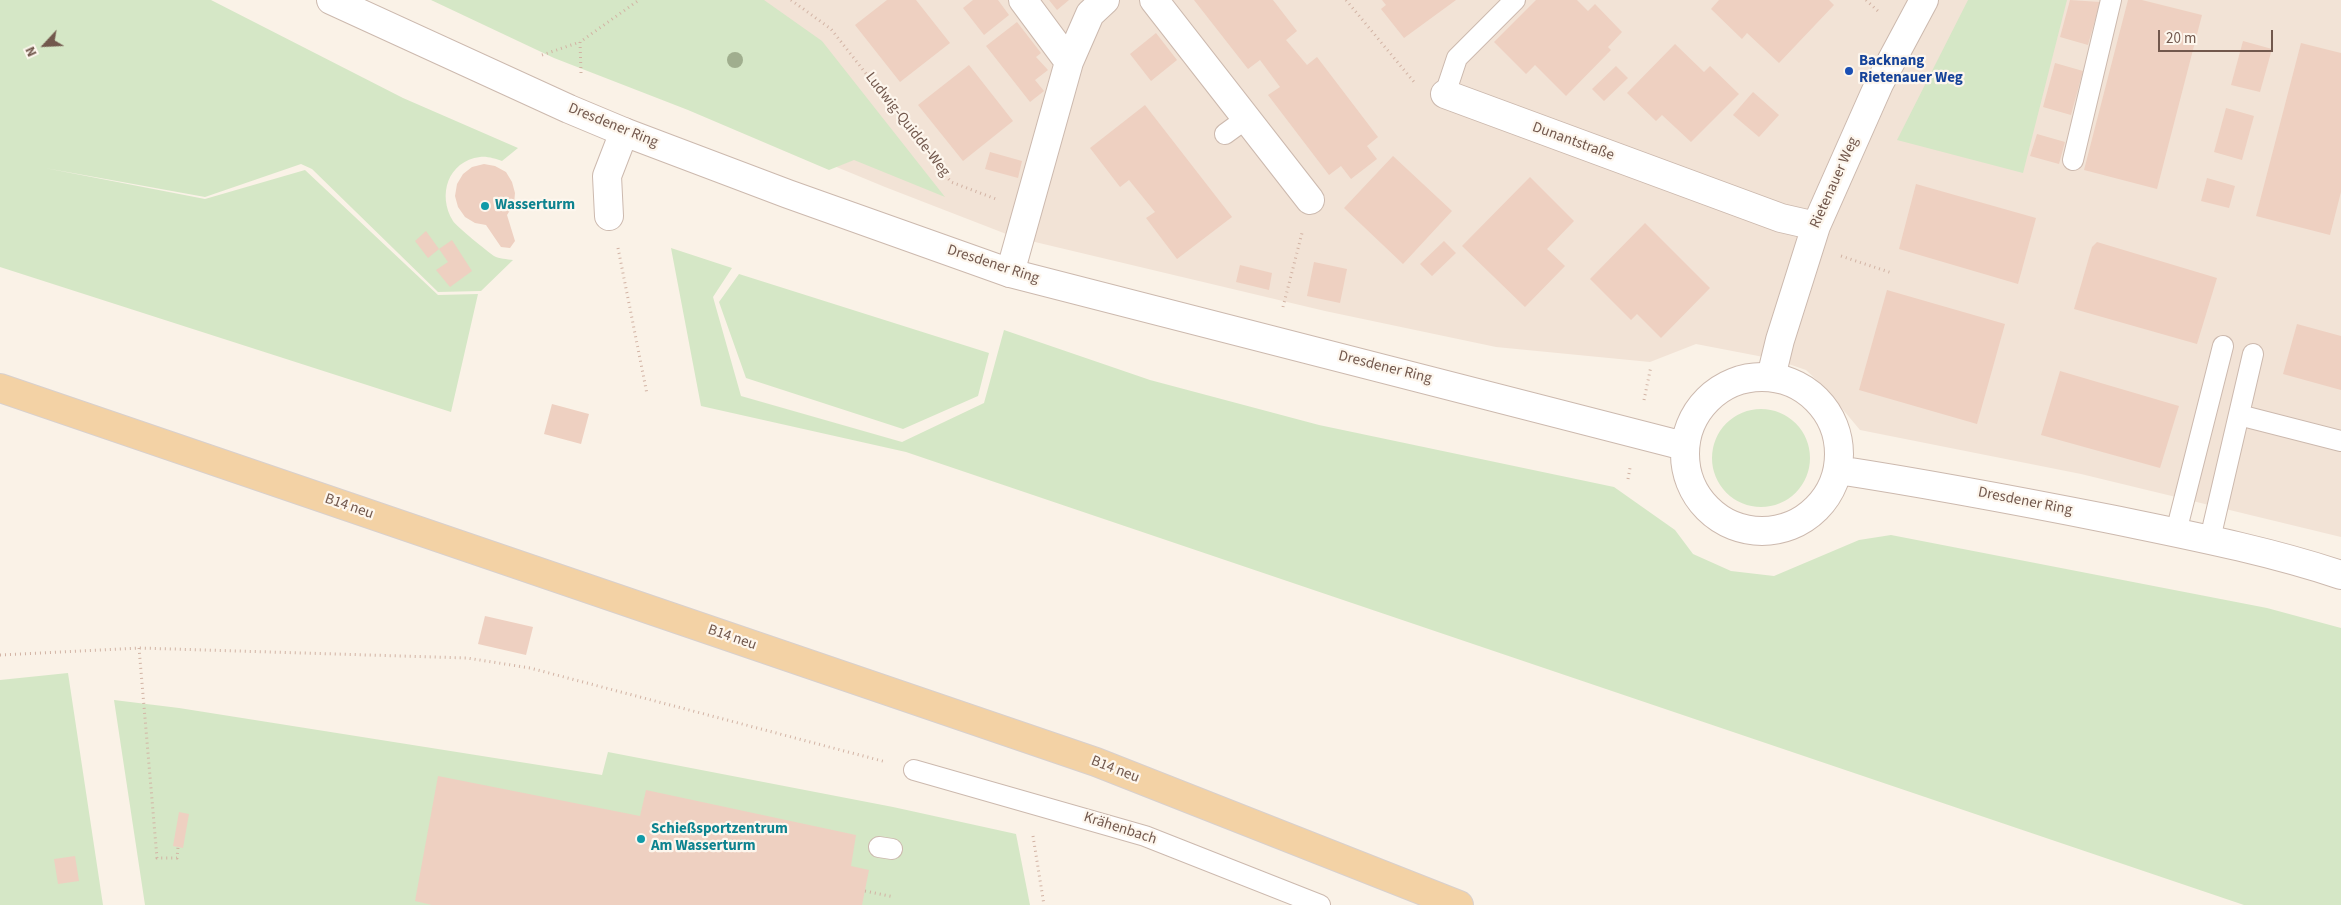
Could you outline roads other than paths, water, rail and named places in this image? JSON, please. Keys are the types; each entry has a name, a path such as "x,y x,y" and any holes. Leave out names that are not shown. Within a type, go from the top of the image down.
{"main road":[{"name":"B14 neu","path":"0,388 1096,762 1459,905"}],"street":[{"name":"Dresdener Ring","path":"331,0 569,109 624,132 788,194 1010,273 1684,446"},
{"path":"1023,0 1069,62"},
{"path":"1010,273 1069,62 1090,14 1105,0"},
{"path":"1154,0 1310,200"},
{"name":"Rietenauer Weg","path":"1771,377 1780,340 1812,235 1880,84 1924,0"},
{"name":"Dunantstraße","path":"1445,94 1781,218 1812,235"},
{"path":"609,216 607,176 624,132"},
{"path":"1771,377 1791,382 1812,395 1829,415 1836,432 1839,450 1838,470 1834,485 1824,500 1806,518 1783,529 1758,532 1733,527 1712,514 1695,495 1686,472 1684,446 1691,422 1701,405 1712,394 1725,385 1745,378 1771,377"},
{"name":"Dresdener Ring","path":"1838,470 1948,486 2176,532 2341,575"}],"lane":[{"path":"1445,94 1457,58 1515,0"},
{"path":"2073,160 2111,0"},
{"path":"1225,134 1247,118"},
{"path":"2176,532 2223,346"},
{"path":"2210,540 2253,354"},
{"path":"2239,415 2341,441"},
{"name":"Krähenbach","path":"914,770 1028,801 1145,836 1320,905"}],"place":[{"name":"Backnang Rietenauer Weg","path":"1849,71"},
{"name":"Wasserturm","path":"485,206"},
{"name":"Schießsportzentrum Am Wasserturm","path":"641,839"}]}
